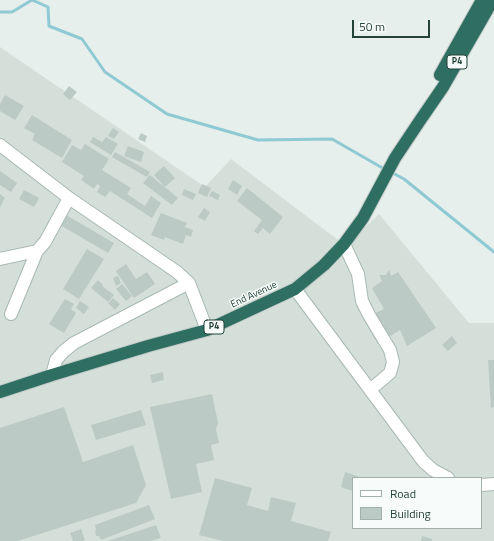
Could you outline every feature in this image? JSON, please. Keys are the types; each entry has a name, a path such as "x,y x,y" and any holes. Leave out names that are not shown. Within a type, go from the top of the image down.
{"highway":[{"name":"End Avenue","path":"419,122 427,98 482,0"},
{"name":"End Avenue","path":"0,392 148,346 207,330 295,290 324,265 344,244 363,218 395,158 443,87 493,0"}],"street":[{"path":"0,145 69,198 177,272 189,283 207,330"},
{"path":"11,314 37,251 45,242 69,198"},
{"path":"344,244 358,274 362,301 390,350 393,362 390,373 370,390"},
{"path":"0,259 37,251"},
{"path":"52,375 56,360 74,343 189,283"},
{"path":"295,290 423,461 446,477"},
{"path":"482,485 494,484"}],"shaded area":[{"path":"0,47 205,187 231,159 346,246 379,214 469,323 494,323 494,541 0,541"}],"building":[{"path":"69,86 77,92 70,100 63,94"},
{"path":"5,95 24,106 15,120 0,111 0,104"},
{"path":"32,115 72,140 62,158 32,140 35,134 24,128"},
{"path":"113,128 119,132 114,139 108,136"},
{"path":"141,133 147,136 145,142 138,139"},
{"path":"93,137 102,142 106,137 118,144 111,155 90,142"},
{"path":"85,144 109,159 102,170 131,188 127,194 145,206 151,196 161,203 152,218 110,191 105,197 97,192 100,186 97,184 94,189 81,180 84,176 62,162 72,145 81,150"},
{"path":"128,146 144,152 141,162 124,156"},
{"path":"115,152 150,172 147,177 112,157"},
{"path":"164,166 175,178 165,187 154,175"},
{"path":"0,171 17,183 11,192 0,185"},
{"path":"150,175 178,198 172,205 143,183"},
{"path":"233,180 242,186 237,195 228,189"},
{"path":"202,184 211,188 207,197 198,193"},
{"path":"247,188 283,217 270,234 263,228 258,234 254,231 262,220 237,201"},
{"path":"184,189 196,194 193,200 182,195"},
{"path":"24,190 39,198 34,207 19,199"},
{"path":"212,191 220,195 218,200 209,196"},
{"path":"0,194 5,198 0,207"},
{"path":"204,208 210,212 205,221 198,217"},
{"path":"161,213 187,223 185,227 193,230 191,237 186,235 183,244 165,237 164,240 151,235"},
{"path":"66,215 114,243 108,253 60,225"},
{"path":"87,249 104,259 79,299 63,289"},
{"path":"126,264 136,279 147,272 155,284 134,298 116,271"},
{"path":"389,270 391,276 398,272 436,328 407,346 400,330 378,344 363,319 384,309 372,288 382,281 379,275 386,275"},
{"path":"118,276 121,283 116,286 113,278"},
{"path":"98,280 103,285 102,286 114,295 108,302 91,288"},
{"path":"122,284 132,296 126,301 116,289"},
{"path":"113,298 120,304 115,310 108,303"},
{"path":"65,299 74,304 71,309 76,313 64,333 49,324"},
{"path":"80,301 89,307 84,314 76,308"},
{"path":"452,336 457,343 448,351 442,345"},
{"path":"488,360 494,360 494,407 491,408"},
{"path":"163,372 164,380 152,383 150,375"},
{"path":"212,394 218,423 216,429 219,443 211,445 214,460 196,464 202,492 171,499 150,407"},
{"path":"64,407 83,462 133,445 146,485 136,503 18,541 0,541 0,428"},
{"path":"141,410 146,425 96,440 91,425"},
{"path":"345,472 360,477 352,477 352,491 341,487"},
{"path":"215,478 252,488 247,505 268,511 271,497 296,503 291,521 331,532 328,541 223,541 199,535"},
{"path":"149,505 155,519 101,540 99,536 96,536 95,525"},
{"path":"156,525 161,538 150,541 108,541"},
{"path":"81,529 85,540 73,541 70,533"},
{"path":"422,536 432,539 432,541 421,541"}],"waterway":[{"path":"0,12 12,12 32,0 48,7 49,26 82,39 105,72 167,114 258,140 332,139 386,170"},
{"path":"391,172 404,179 494,252"}]}
